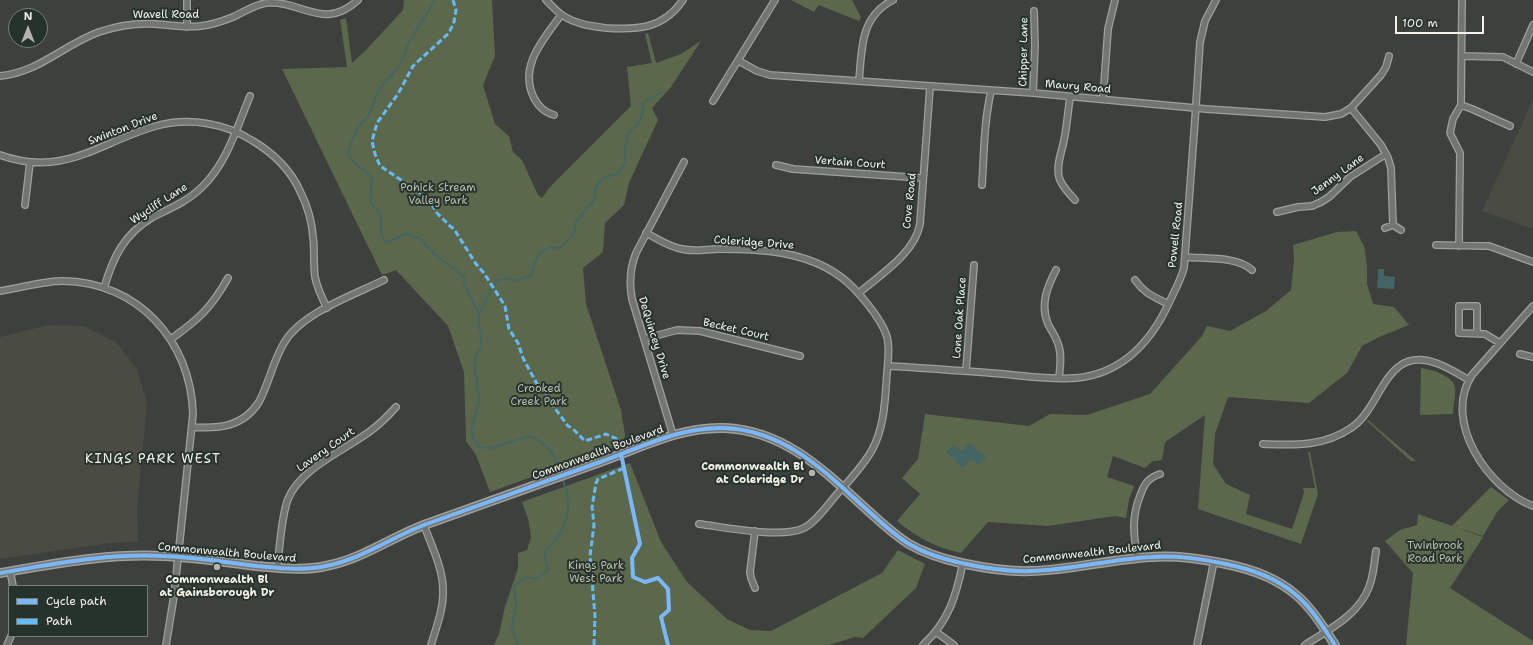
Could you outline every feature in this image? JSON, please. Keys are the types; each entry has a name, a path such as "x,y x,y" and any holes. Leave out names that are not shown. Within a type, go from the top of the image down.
{"street":[{"path":"187,0 187,27"},
{"name":"Wavell Road","path":"0,76 18,74 33,68 85,38 113,28 142,24 187,27 201,26 233,17 257,6 272,2 291,3 312,12 326,14 345,10 358,0"},
{"path":"546,0 561,15 577,22 587,25 627,30 652,25 666,18 683,0"},
{"path":"713,102 775,0"},
{"path":"859,81 862,45 865,30 874,14 884,5 893,0"},
{"path":"1103,99 1108,29 1116,0"},
{"name":"Powell Road","path":"888,366 1076,378 1091,375 1110,368 1129,358 1150,337 1160,322 1180,280 1185,256 1196,108 1198,54 1205,21 1216,0"},
{"path":"1459,246 1460,153 1450,133 1453,119 1461,105 1462,0"},
{"name":"Chipper Lane","path":"1033,93 1035,46 1034,11"},
{"path":"554,115 546,112 537,104 530,91 528,73 531,60 561,15"},
{"path":"1516,64 1533,25"},
{"name":"Maury Road","path":"739,61 757,71 770,75 1033,93 1196,108 1325,117 1341,114 1351,108 1381,75 1386,67 1389,56"},
{"path":"1462,56 1503,56 1533,72"},
{"name":"Cove Road","path":"859,293 905,253 912,245 916,237 920,224 930,87"},
{"path":"982,185 985,127 991,91"},
{"name":"Wycliff Lane","path":"104,288 114,259 127,239 144,223 181,204 202,187 222,162 250,96"},
{"path":"1070,97 1065,138 1058,170 1062,185 1075,200"},
{"path":"1461,105 1510,126"},
{"path":"1351,108 1386,154 1391,168 1393,225"},
{"name":"Swinton Drive","path":"0,155 30,162 58,161 76,158 144,130 169,123 201,122 221,126 235,131 263,147 273,155 288,172 300,190 307,206 311,221 316,283 327,308"},
{"name":"Jenny Lane","path":"1277,212 1287,209 1312,206 1321,202 1329,197 1350,177 1386,154"},
{"path":"25,205 30,162"},
{"name":"DeQuincey Drive","path":"673,435 632,299 630,280 634,258 684,162"},
{"name":"Vertain Court","path":"776,165 793,169 923,178"},
{"path":"1385,228 1393,225"},
{"path":"1393,225 1401,230"},
{"name":"Coleridge Drive","path":"646,233 664,243 683,250 731,249 782,253 802,257 831,270 843,278 859,293 886,333 889,346 884,412 878,437 866,460 815,519 804,528 786,533 755,531 699,524"},
{"path":"1436,245 1489,246 1533,262"},
{"path":"1185,256 1234,261 1246,265 1252,270"},
{"name":"Lone Oak Place","path":"966,372 974,265"},
{"path":"1056,270 1047,288 1044,307 1048,324 1059,346 1060,378"},
{"path":"171,339 205,312 219,294 228,278"},
{"path":"192,427 223,427 238,422 250,414 265,391 280,350 289,335 301,322 384,280"},
{"path":"1135,280 1146,293 1168,304"},
{"path":"0,291 64,281 83,283 104,288 126,298 143,309 156,321 171,339 182,359 193,399 192,427 178,557 166,645"},
{"path":"1477,333 1477,306 1459,306 1459,333 1485,334 1500,343"},
{"path":"1533,306 1469,380 1463,398 1462,408 1465,426 1476,454 1486,470 1495,480 1518,498 1533,506"},
{"name":"Becket Court","path":"644,338 676,330 700,331 800,356"},
{"path":"1520,354 1533,357"},
{"path":"1263,444 1310,444 1334,438 1351,428 1363,417 1374,402 1385,380 1395,369 1409,362 1422,360 1438,363 1469,380"},
{"name":"Lavery Court","path":"277,568 285,510 289,497 296,485 311,470 370,431 396,407"},
{"name":"Commonwealth Boulevard","path":"0,573 114,556 142,555 178,557 277,568 313,568 341,563 361,556 399,535 424,525 673,435 694,430 716,428 740,430 783,442 800,453 843,488 891,531 907,543 929,554 963,563 1004,570 1032,571 1056,570 1137,558 1179,556 1214,561 1249,569 1264,574 1279,582 1305,603 1336,645"},
{"path":"1137,558 1133,526 1136,506 1146,482 1152,477 1160,474"},
{"path":"424,525 440,571 443,589 442,603 432,645"},
{"path":"755,531 750,572 755,588"},
{"path":"1306,645 1349,615 1360,603 1367,592 1373,573 1376,551"},
{"path":"1197,645 1214,561"},
{"path":"923,645 936,632 954,601 963,563"},
{"path":"10,571 13,585"},
{"path":"936,632 954,645"}],"shaded area":[{"path":"1533,100 1533,229 1482,211"},
{"path":"48,325 84,326 116,342 137,369 147,403 137,510 138,542 110,543 0,559 0,337"}],"green space":[{"path":"404,0 492,0 495,56 483,85 495,124 509,136 513,152 522,160 538,195 542,198 549,188 631,106 627,67 652,63 645,34 648,33 656,63 681,54 701,41 671,87 652,108 658,120 629,183 624,205 605,223 603,252 583,268 586,304 621,410 625,435 623,444 490,492 476,455 466,441 464,372 448,326 396,270 382,275 282,69 347,67 340,20 346,18 352,63 403,10"},
{"path":"791,0 852,0 861,17 859,21 819,5 814,12"},
{"path":"1356,231 1364,246 1367,265 1367,284 1373,304 1394,307 1409,325 1379,337 1362,346 1347,373 1309,403 1228,397 1215,434 1213,464 1226,484 1250,495 1246,514 1292,529 1304,493 1303,488 1315,488 1308,452 1310,452 1318,494 1301,544 1198,509 1205,415 1165,442 1162,460 1153,461 1145,468 1113,456 1107,477 1134,486 1129,500 1126,518 1115,516 1048,526 988,522 961,553 927,541 897,521 920,494 902,478 918,459 925,414 1029,426 1050,414 1087,415 1150,394 1202,336 1207,326 1230,331 1266,311 1291,290 1294,260 1293,245 1337,232","holes":["953,445 961,452 986,458 971,459 947,453"]},
{"path":"1421,368 1441,374 1451,380 1454,384 1455,394 1453,414 1420,415"},
{"path":"1368,420 1416,461 1411,461 1367,421"},
{"name":"Kings Park West Park","path":"630,463 661,542 687,582 727,619 750,630 771,631 882,573 898,550 925,564 916,588 863,638 855,637 829,645 494,645 499,634 505,607 518,568 518,553 527,550 531,537 528,518 522,502"},
{"path":"1491,487 1509,500 1497,512 1483,536 1452,526"},
{"name":"Twinbrook Road Park","path":"1418,514 1483,537 1450,588 1533,641 1533,645 1406,645 1413,573 1385,541 1400,530 1417,525"}],"water":[{"path":"1378,269 1384,269 1384,276 1395,277 1394,289 1377,288"},
{"path":"969,443 986,457 978,465 971,459 963,468 947,453 953,445 961,452"}],"waterway":[{"path":"435,0 409,42 400,65 380,88 368,116 357,128 347,153 353,161 372,178 370,201 381,215 381,234 386,243 406,234 419,238 434,254 464,276 464,284 479,314"},
{"path":"560,470 549,449 541,442 530,436 491,448 478,447 471,432 479,401 474,366 476,356 481,348 481,334 478,324 479,314 496,281 508,278 516,280 531,276 536,258 541,252 551,247 557,248 563,245 573,235 576,221 594,200 596,187 603,178 617,174 625,164 627,134 637,125 642,115 643,103 662,92"},
{"path":"518,645 512,628 516,605 514,586 527,577 536,579 548,570 544,551 552,544 563,528 568,510 568,501 563,480"}],"marked path":[{"path":"453,0 456,10 454,22 449,33 413,66 398,94 377,123 372,141 375,154 380,166 428,198 437,213 454,229 505,306 509,329 518,343 523,358 537,384 568,426 585,441 606,434 619,440 621,446"},
{"path":"594,645 595,616 590,556 594,525 592,507 596,483 598,479 624,468"}],"cycle path":[{"path":"0,573 81,560 122,556 186,557 256,566 300,569 317,568 339,563 424,525 661,439 693,430 725,428 748,431 769,437 807,458 824,471 900,538 915,548 935,556 978,566 1013,571 1046,570 1136,558 1161,557 1189,558 1235,566 1254,571 1271,578 1295,594 1312,612 1335,645"},
{"path":"621,454 640,544 632,558 633,577 645,582 658,578 668,589 669,610 661,617 668,645"}],"place":[{"name":"Commonwealth Bl at Coleridge Dr","path":"812,473"},
{"name":"Commonwealth Bl at Gainsborough Dr","path":"217,567"}],"district":[{"name":"KINGS PARK WEST","path":"153,460"}],"park label":[{"name":"Pohick Stream Valley Park","path":"438,194"},
{"name":"Crooked Creek Park","path":"539,395"}]}
